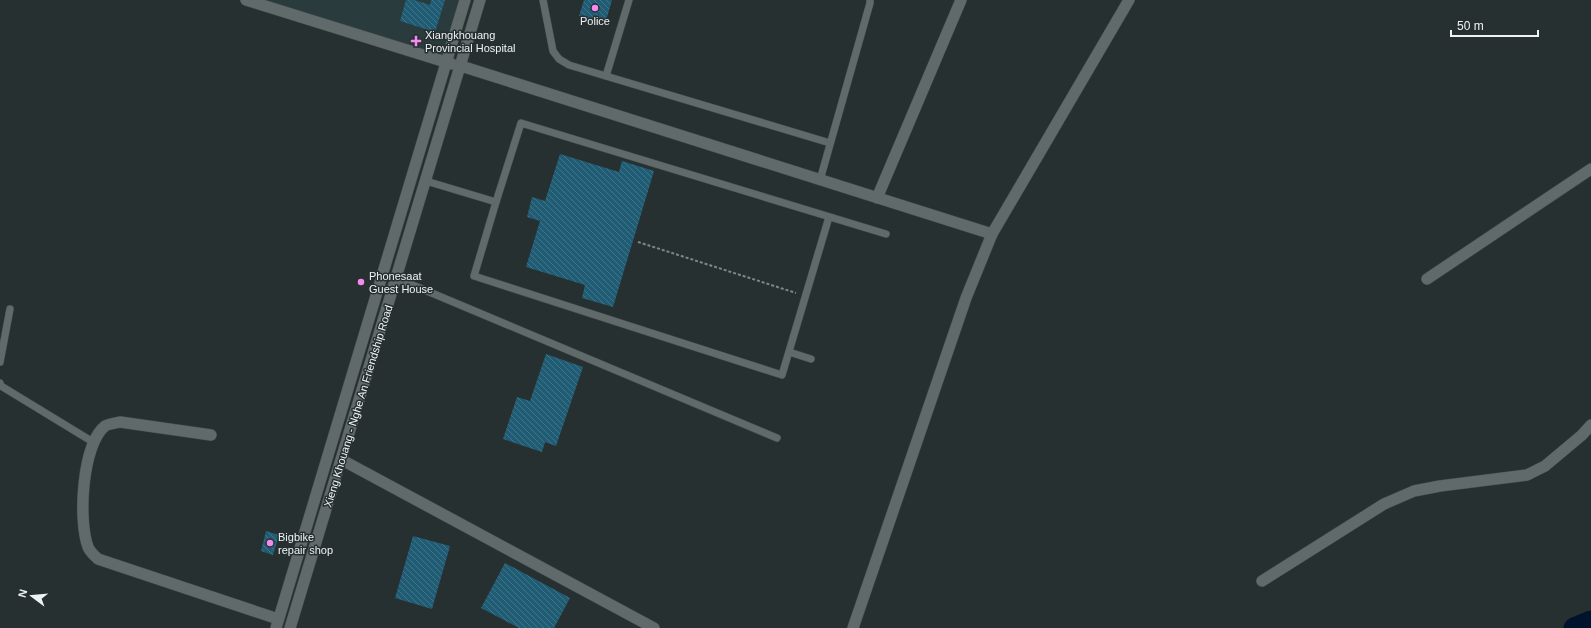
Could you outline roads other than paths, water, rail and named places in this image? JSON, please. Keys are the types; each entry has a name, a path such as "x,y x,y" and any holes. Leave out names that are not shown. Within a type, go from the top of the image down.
{"street":[{"path":"246,0 992,234"},
{"name":"Xieng Khouang - Nghe An Friendship Road","path":"277,624 465,0"},
{"name":"Xieng Khouang - Nghe An Friendship Road","path":"290,628 480,0"},
{"path":"877,198 961,0"},
{"path":"854,628 966,298 992,234 1129,0"},
{"path":"1427,279 1591,169"},
{"path":"211,436 120,422 106,425 93,442 82,494 83,527 89,549 98,559 277,624"},
{"path":"1262,581 1384,504 1414,491 1440,486 1527,475 1545,466 1582,435 1591,425"},
{"path":"327,455 342,460 654,628"}],"lane":[{"path":"543,0 553,51 559,59 569,65 830,143"},
{"path":"606,76 629,0"},
{"path":"820,180 870,0"},
{"path":"829,217 782,375 474,276 521,123 886,234"},
{"path":"426,182 496,202"},
{"path":"396,278 777,438"},
{"path":"0,362 10,309"},
{"path":"789,352 811,359"},
{"path":"0,383 1,386 93,442"}],"waterway":[{"path":"1574,628 1591,621"}],"place":[{"name":"Police","path":"595,8"},
{"name":"Xiangkhouang Provincial Hospital","path":"416,41"},
{"name":"Phonesaat Guest House","path":"361,282"},
{"name":"Bigbike repair shop","path":"270,543"}]}
